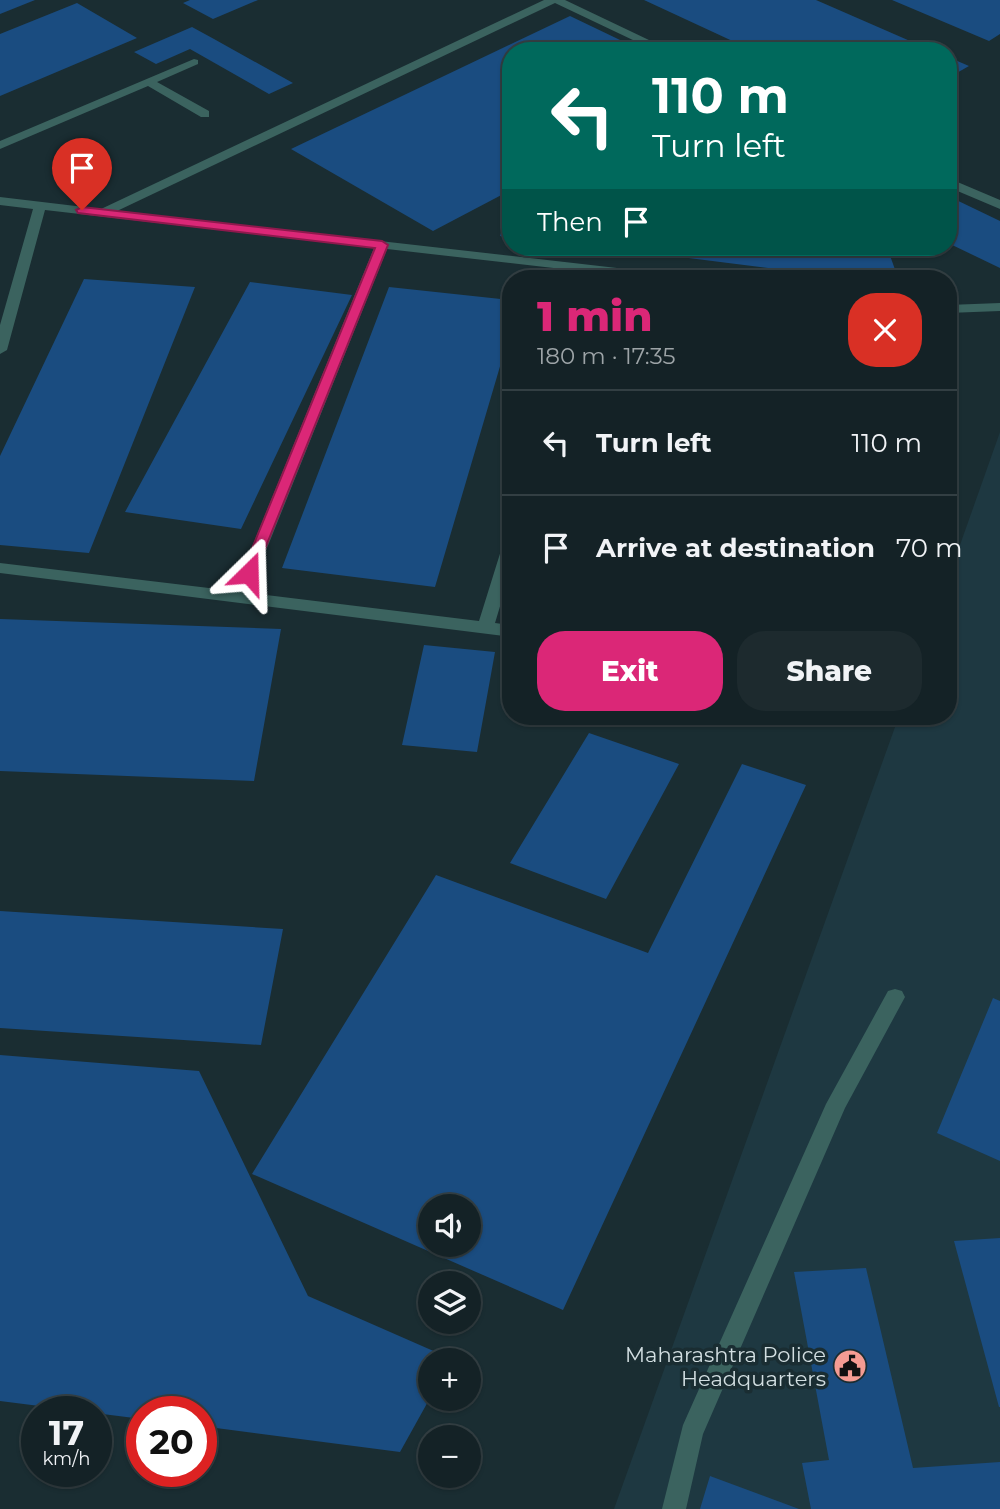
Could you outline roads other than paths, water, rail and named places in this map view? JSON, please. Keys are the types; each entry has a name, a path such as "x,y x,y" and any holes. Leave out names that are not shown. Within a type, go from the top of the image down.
{"lane":[{"path":"102,213 555,0 646,42"},
{"path":"0,145 194,62"},
{"path":"149,82 205,114"},
{"path":"957,186 1000,205"},
{"path":"0,201 382,245 565,270"},
{"path":"0,350 40,206"},
{"path":"239,598 382,245"},
{"path":"957,309 1000,307"},
{"path":"0,568 502,630"},
{"path":"485,628 502,573"},
{"path":"674,1509 691,1433 836,1104 895,997"}],"place":[{"name":"Maharashtra Police Headquarters","path":"850,1366"}]}
